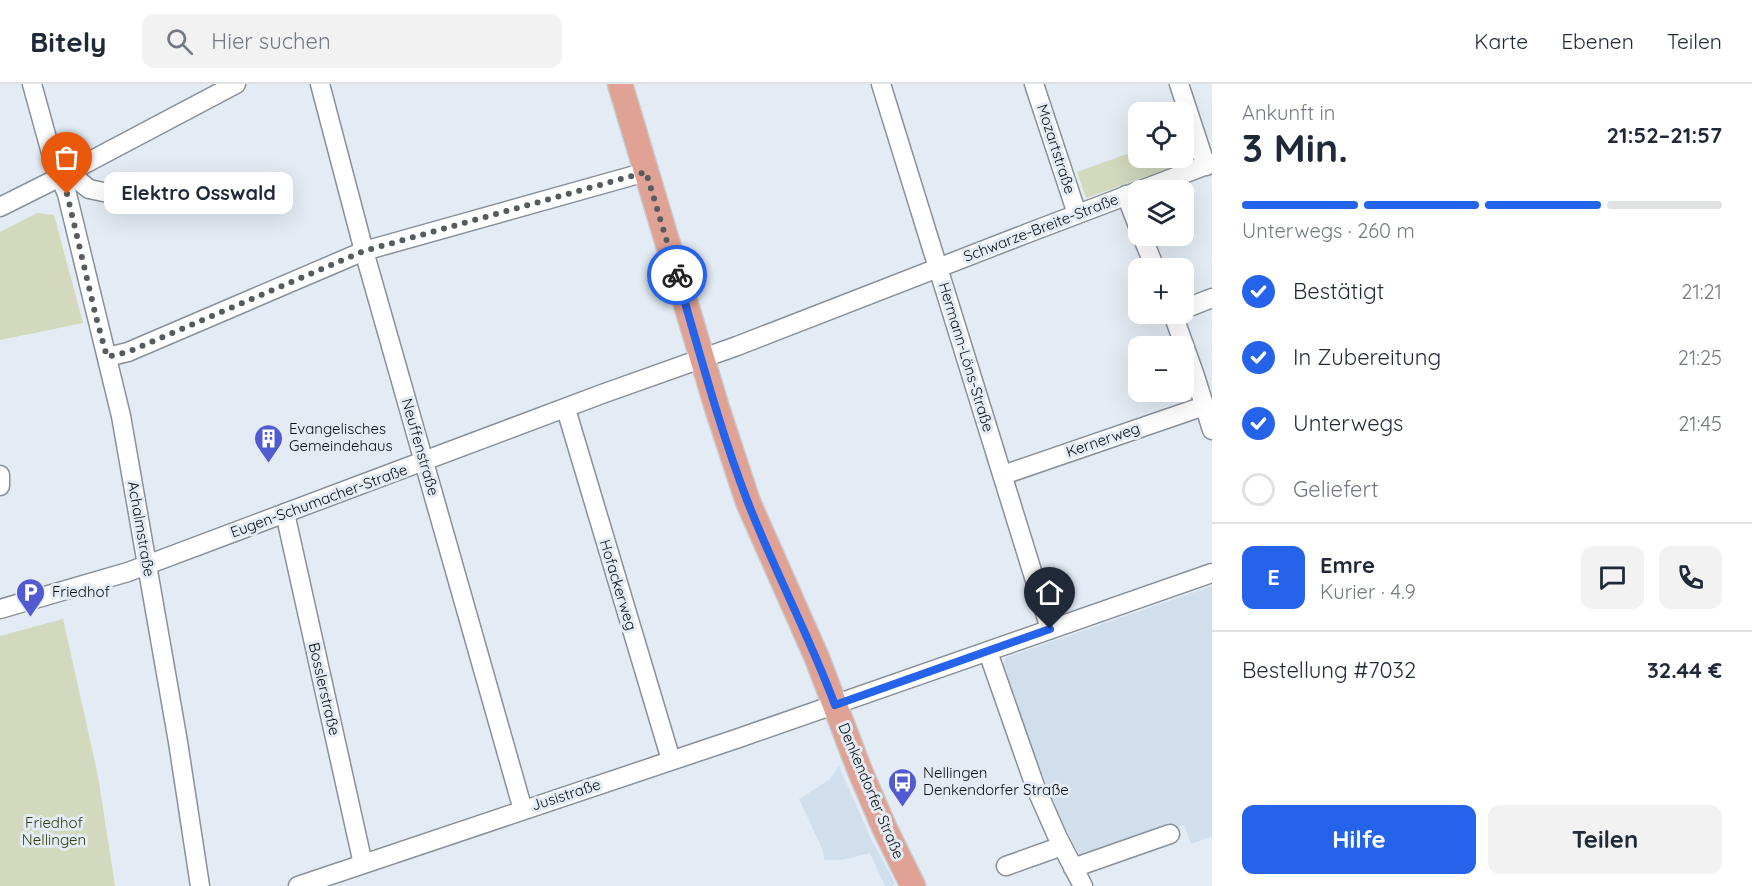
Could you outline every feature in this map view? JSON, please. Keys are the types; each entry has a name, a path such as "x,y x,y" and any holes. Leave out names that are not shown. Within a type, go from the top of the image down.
{"main road":[{"name":"Denkendorfer Straße","path":"620,84 702,358 748,502 817,658 865,782 913,886"}],"street":[{"name":"Achalmstraße","path":"32,84 53,160 64,174 121,416 176,730 200,886"},
{"path":"0,207 236,84"},
{"name":"Neuffenstraße","path":"320,84 364,251 523,810"},
{"name":"Hermann-Löns-Straße","path":"881,84 1050,629"},
{"name":"Mozartstraße","path":"1034,84 1077,214"},
{"path":"1179,84 1209,164"},
{"name":"Schwarze-Breite-Straße","path":"702,358 1209,164"},
{"path":"107,357 128,352 364,251 646,172"},
{"path":"64,174 89,189 113,194 204,183"},
{"path":"1126,195 1128,200"},
{"path":"1194,305 1212,298"},
{"path":"1176,324 1212,430"},
{"name":"Eugen-Schumacher-Straße","path":"0,609 128,572 702,358"},
{"name":"Kernerweg","path":"1003,475 1204,406"},
{"name":"Hofackerweg","path":"566,409 671,760"},
{"path":"0,475 0,486"},
{"name":"Bosslerstraße","path":"285,513 363,864"},
{"name":"Jusistraße","path":"298,886 835,705 1212,573"},
{"path":"988,652 1035,786 1083,886"},
{"path":"1073,868 1170,834"},
{"path":"1006,866 1062,846"}],"shaded area":[{"path":"1212,586 1212,836 1191,844 1184,825 1082,860 1062,821 1034,754 1003,664 1007,657"},
{"path":"839,766 870,837 895,883 892,886 885,886 870,853 843,860 824,860 823,850 799,799 829,780"}],"green space":[{"path":"1128,154 1128,168 1170,168 1137,180 1128,180 1128,183 1086,198 1077,172"},
{"path":"37,213 54,215 83,323 0,340 0,232"},
{"name":"Friedhof Nellingen","path":"63,619 98,776 115,886 0,886 0,636"}],"way so far":[{"path":"67,194 107,357 128,352 364,251 646,172 677,275"}],"place":[{"name":"Elektro Osswald","path":"67,194"},
{"name":"Evangelisches Gemeindehaus","path":"268,464"},
{"name":"Friedhof","path":"31,618"},
{"name":"Nellingen Denkendorfer Straße","path":"902,808"}],"route":[{"path":"677,275 724,432 748,502 817,658 835,705 1050,629"}]}
